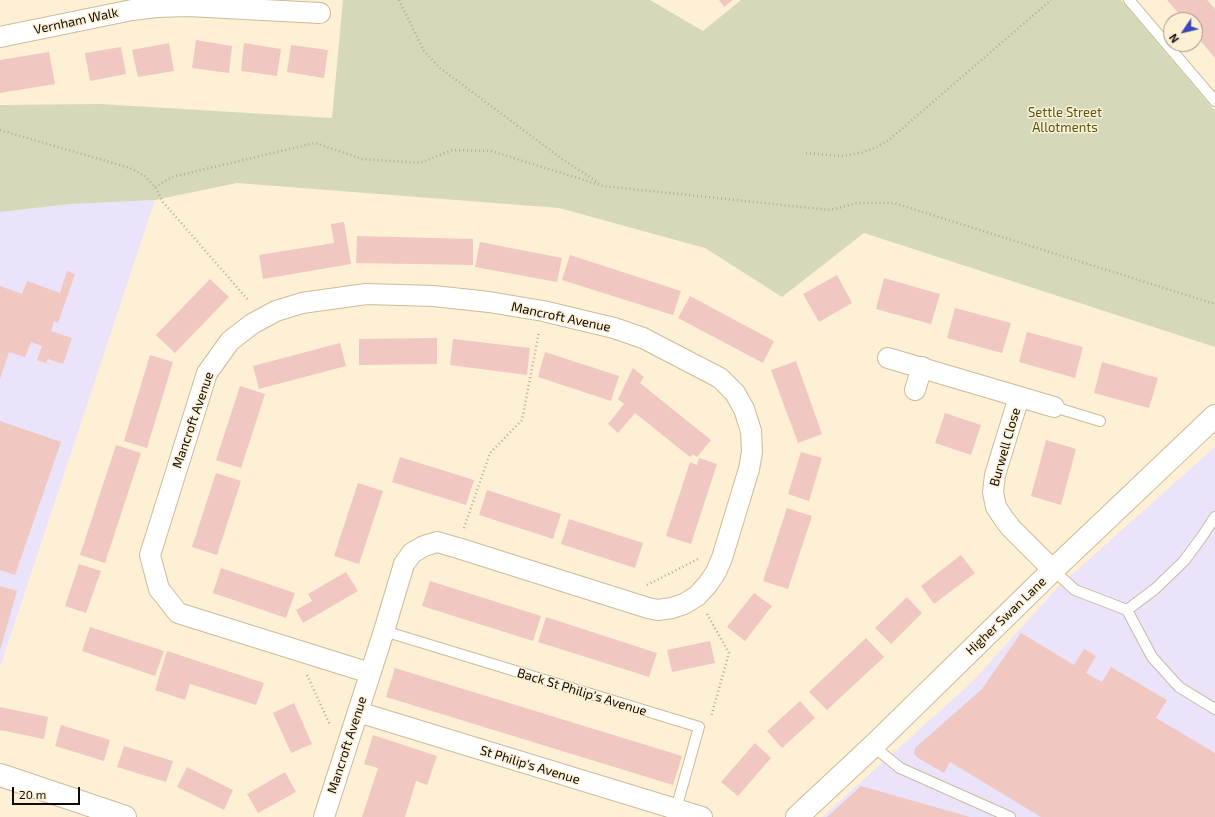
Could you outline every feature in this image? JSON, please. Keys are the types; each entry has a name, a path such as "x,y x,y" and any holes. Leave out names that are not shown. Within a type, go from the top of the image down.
{"street":[{"name":"Vernham Walk","path":"0,37 132,10 157,7 293,6 320,13"},
{"name":"Mancroft Avenue","path":"324,817 384,631 404,564 412,553 424,546 437,542 648,608 658,610 684,604 697,596 716,572 722,558 749,468 752,452 751,431 744,409 735,392 720,378 642,338 614,328 543,311 489,302 434,296 366,294 302,303 276,311 252,324 230,341 207,373 150,555 159,589 178,612 370,673"},
{"name":"Burwell Close","path":"888,358 1054,407"},
{"path":"915,390 922,367"},
{"name":"Burwell Close","path":"1019,397 996,475 993,492 996,507 1004,519 1053,570"},
{"name":"Higher Swan Lane","path":"797,817 873,746 1053,570 1215,416"},
{"name":"St Philip's Avenue","path":"358,712 702,817"},
{"path":"0,775 125,817"}],"lane":[{"path":"1129,0 1215,101"},
{"path":"1054,407 1100,421"},
{"path":"1127,610 1155,589 1184,561 1215,516"},
{"path":"1053,570 1075,590 1127,610 1152,657 1180,687 1215,709"},
{"name":"Back St Philip's Avenue","path":"384,631 699,727"},
{"path":"676,809 699,727"},
{"path":"873,746 900,768 1010,817"}],"path":[{"path":"398,0 424,52 440,68 562,159 603,186"},
{"path":"806,153 841,156 861,153 877,147 890,139 1051,0"},
{"path":"0,130 130,168 146,176 156,187 163,202 264,318"},
{"path":"156,187 172,177 315,143 362,159 420,163 452,150 491,151 603,186 830,210 858,203 894,203 1215,304"},
{"path":"458,548 490,453 522,420 543,311"},
{"path":"629,602 633,592 709,554 722,558"},
{"path":"697,596 729,653 710,719 699,727"},
{"path":"310,654 305,672 323,711 333,730 350,738"}],"shaded area":[{"path":"155,200 0,667 0,212 71,204"},
{"path":"1215,447 1215,817 822,817 971,683 1059,586"}],"green space":[{"name":"Settle Street Allotments","path":"343,0 650,0 703,31 741,0 1121,0 1163,50 1163,52 1165,52 1215,111 1215,347 864,233 782,297 705,248 559,208 237,183 155,200 71,204 0,212 0,105 100,104 332,118"}],"building":[{"path":"719,0 733,0 724,7"},
{"path":"1167,0 1207,0 1215,9 1215,58 1203,44 1203,12 1177,12"},
{"path":"196,40 232,46 229,73 192,68"},
{"path":"169,43 174,71 138,77 132,50"},
{"path":"244,43 281,49 277,76 241,71"},
{"path":"291,45 328,50 324,78 287,72"},
{"path":"121,47 126,74 90,81 85,53"},
{"path":"49,52 55,84 0,93 0,60"},
{"path":"344,222 351,264 263,279 259,255 334,243 331,224"},
{"path":"357,236 473,239 473,265 356,263"},
{"path":"480,242 562,258 557,282 475,267"},
{"path":"570,255 681,291 673,315 562,280"},
{"path":"67,271 75,274 58,323 54,321 51,331 72,338 63,364 48,359 46,363 37,360 42,346 31,342 25,357 9,352 0,379 0,286 22,294 27,281 60,293"},
{"path":"837,275 852,303 819,322 803,294"},
{"path":"884,278 940,294 931,324 876,309"},
{"path":"210,279 229,297 175,353 156,335"},
{"path":"690,296 774,341 763,363 678,318"},
{"path":"955,308 1011,323 1002,353 947,338"},
{"path":"1027,332 1083,347 1075,378 1019,362"},
{"path":"437,338 437,364 359,365 359,339"},
{"path":"453,339 530,348 527,375 450,365"},
{"path":"340,343 346,366 259,389 253,366"},
{"path":"545,352 619,376 611,401 538,377"},
{"path":"150,355 173,362 147,448 124,441"},
{"path":"796,361 822,434 798,443 771,370"},
{"path":"1102,362 1158,378 1149,408 1094,393"},
{"path":"633,368 644,377 640,383 711,440 697,457 693,454 690,457 635,413 618,433 608,424 624,404 618,399"},
{"path":"240,386 265,394 241,468 216,460"},
{"path":"945,413 981,425 971,455 935,443"},
{"path":"0,421 61,442 15,575 0,570"},
{"path":"1046,440 1076,449 1061,505 1031,496"},
{"path":"116,445 141,453 105,563 80,555"},
{"path":"801,452 822,458 809,501 788,494"},
{"path":"400,457 474,480 466,505 392,482"},
{"path":"699,458 717,464 691,544 666,536 690,462 697,465"},
{"path":"216,473 241,481 217,555 192,547"},
{"path":"358,483 383,491 359,564 334,556"},
{"path":"487,490 561,514 553,539 479,515"},
{"path":"787,508 812,516 788,589 763,581"},
{"path":"569,519 643,543 635,568 561,544"},
{"path":"961,555 975,573 934,604 921,586"},
{"path":"79,564 101,571 86,613 65,606"},
{"path":"221,568 295,593 286,618 213,593"},
{"path":"346,572 358,591 303,623 296,610 312,601 308,594"},
{"path":"430,581 541,616 533,641 422,606"},
{"path":"0,586 17,591 0,650"},
{"path":"754,593 772,606 745,641 727,627"},
{"path":"907,597 922,613 891,644 875,628"},
{"path":"546,617 657,653 649,677 538,642"},
{"path":"90,627 164,651 155,676 82,651"},
{"path":"1021,633 1074,665 1084,649 1096,656 1086,673 1102,682 1111,667 1167,700 1156,718 1215,753 1215,817 1041,817 950,762 944,773 918,758 914,754 915,748 982,689"},
{"path":"866,638 884,657 827,710 809,692"},
{"path":"710,641 715,663 672,672 667,650"},
{"path":"167,651 264,683 256,705 190,684 185,700 155,690"},
{"path":"395,668 682,756 673,785 386,697"},
{"path":"800,701 815,718 782,748 767,731"},
{"path":"294,703 312,744 291,753 273,713"},
{"path":"0,707 48,717 44,739 0,730"},
{"path":"61,725 110,740 104,761 55,746"},
{"path":"373,735 437,756 427,785 416,781 405,817 362,817 378,768 364,764"},
{"path":"755,743 771,758 738,796 721,782"},
{"path":"124,746 173,761 166,782 117,767"},
{"path":"187,767 233,790 224,810 177,787"},
{"path":"285,772 296,792 258,813 247,794"},
{"path":"861,786 970,817 827,817"}]}
